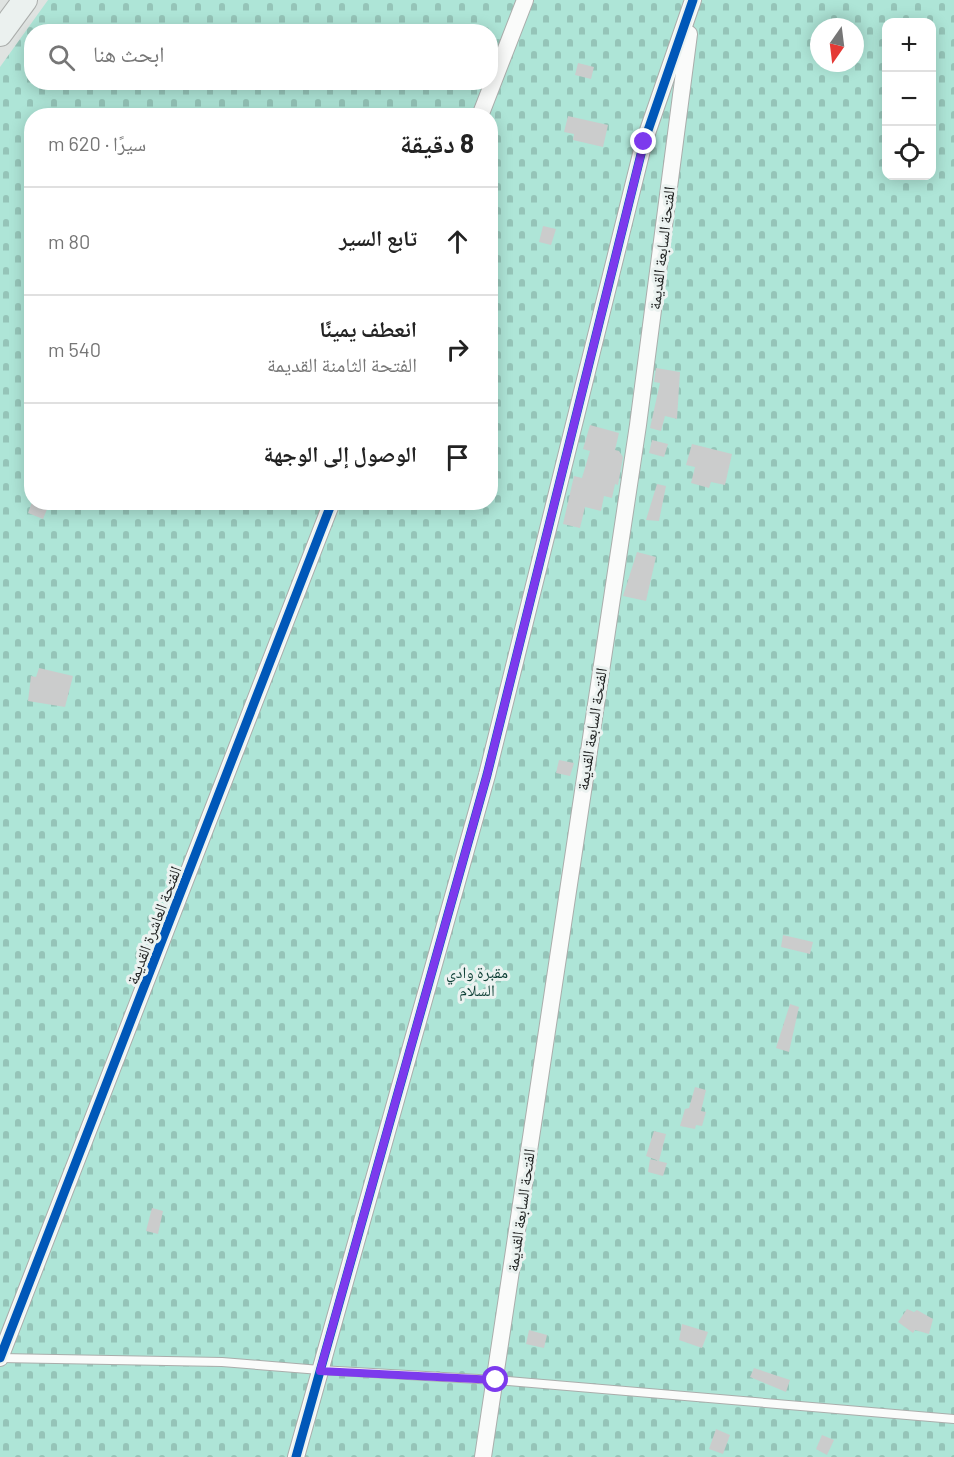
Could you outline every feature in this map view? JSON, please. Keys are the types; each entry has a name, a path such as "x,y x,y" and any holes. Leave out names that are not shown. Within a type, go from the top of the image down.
{"main road":[{"path":"0,34 25,0"}],"street":[{"path":"498,70 525,0"},
{"path":"296,1457 487,775 644,142 693,0"},
{"name":"الفتحة السابعة القديمة","path":"483,1457 638,425 693,0"},
{"path":"483,108 490,90"},
{"name":"الفتحة العاشرة القديمة","path":"0,1358 329,510"}],"lane":[{"path":"0,1358 222,1362 320,1371 496,1380 954,1419"}],"green space":[{"name":"مقبرة وادي السلام","path":"48,0 954,0 954,1457 0,1457 0,67 24,34 24,90 498,90 498,24 31,24"}],"building":[{"path":"578,63 594,67 591,79 575,75"},
{"path":"568,116 608,125 603,147 573,140 574,134 564,132"},
{"path":"543,226 556,229 551,245 539,242"},
{"path":"656,368 680,372 677,419 665,416 661,431 650,428 660,383 654,382"},
{"path":"590,425 619,433 615,450 619,451 623,457 618,485 615,484 612,498 604,496 601,511 585,507 580,528 563,524 574,476 582,478 590,451 583,449"},
{"path":"652,440 668,444 664,457 649,453"},
{"path":"692,444 732,454 725,485 711,482 709,488 691,483 695,467 686,465"},
{"path":"657,484 666,486 659,521 646,520"},
{"path":"29,510 47,510 43,519 28,513"},
{"path":"637,552 656,557 646,601 623,596"},
{"path":"39,668 73,676 65,707 28,701 31,676 36,677"},
{"path":"559,760 574,763 570,776 556,773"},
{"path":"783,935 813,942 810,954 781,947"},
{"path":"790,1004 799,1007 789,1052 776,1048"},
{"path":"695,1087 706,1090 701,1111 706,1112 702,1126 696,1125 695,1129 680,1126 685,1109 689,1108"},
{"path":"654,1131 666,1134 659,1161 646,1156"},
{"path":"650,1159 667,1163 663,1176 648,1172"},
{"path":"152,1208 163,1211 158,1234 146,1231"},
{"path":"907,1309 914,1312 917,1310 933,1319 929,1334 915,1330 913,1333 898,1322"},
{"path":"682,1324 708,1332 702,1348 679,1340"},
{"path":"529,1330 547,1335 544,1348 526,1344"},
{"path":"754,1368 790,1380 786,1392 750,1377"},
{"path":"716,1429 730,1435 723,1454 709,1449"},
{"path":"822,1435 834,1440 827,1455 816,1449"}],"cycle path":[{"path":"296,1457 487,775 644,142 693,0"},
{"path":"0,1358 329,510"}],"route":[{"path":"496,1380 320,1371 487,775 644,142"}]}
